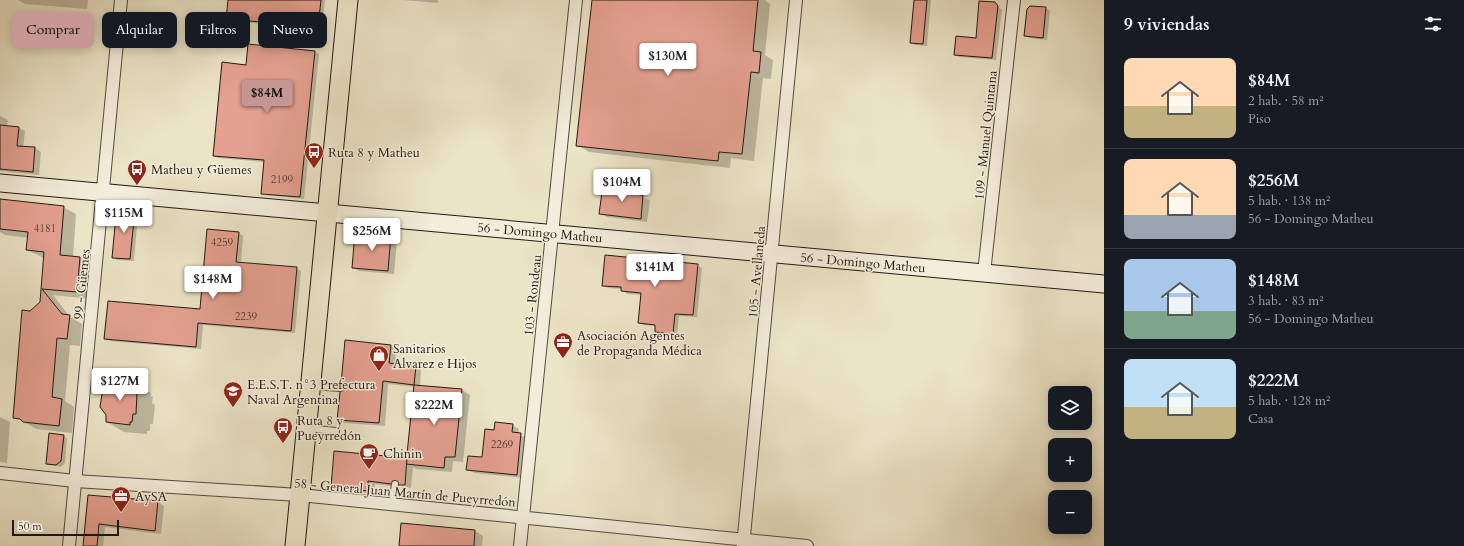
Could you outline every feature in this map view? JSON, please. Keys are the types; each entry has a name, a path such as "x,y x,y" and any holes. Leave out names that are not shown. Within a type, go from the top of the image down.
{"main road":[{"path":"295,546 348,0"}],"street":[{"name":"99 - Güemes","path":"69,546 104,192 121,0"},
{"name":"103 - Rondeau","path":"520,546 576,0"},
{"name":"105 - Avellaneda","path":"744,543 796,0"},
{"name":"109 - Manuel Quintana","path":"984,273 1014,0"},
{"name":"56 - Domingo Matheu","path":"0,183 1104,284"},
{"name":"58 - General Juan Martín de Pueyrredón","path":"0,473 75,481 300,495 523,517 744,543 807,546"}],"lane":[{"path":"311,386 340,388"},
{"path":"306,428 336,431"},
{"path":"392,504 395,484"}],"building":[{"path":"228,0 321,0 320,12 258,12 258,22 250,21 250,12 227,12"},
{"path":"592,0 758,0 753,51 761,52 759,73 751,72 742,154 719,152 718,161 576,146"},
{"path":"914,0 927,0 923,44 910,43"},
{"path":"979,1 995,2 998,6 992,58 954,55 956,36 976,38"},
{"path":"1030,6 1046,7 1043,38 1024,36 1027,9"},
{"path":"250,44 258,45 258,48 286,48 315,51 300,197 261,194 264,160 213,156 222,62 246,65 248,48 250,48"},
{"path":"0,125 19,127 17,146 35,147 33,172 0,169"},
{"path":"619,184 632,186 631,194 643,195 641,219 599,214 602,192 618,194"},
{"path":"0,199 64,206 60,255 80,257 77,292 42,289 62,314 70,315 67,339 57,338 52,397 62,399 59,426 23,422 20,419 13,418 22,310 30,311 40,302 44,252 26,250 28,232 0,229"},
{"path":"123,209 135,210 130,259 112,258 116,215"},
{"path":"207,229 239,232 236,262 297,267 291,331 198,323 196,347 104,339 108,301 200,309"},
{"path":"355,232 391,235 388,271 352,268"},
{"path":"605,255 698,264 693,315 675,314 673,334 655,332 655,325 638,323 641,293 621,291 621,287 602,286"},
{"path":"345,340 391,345 389,363 416,366 414,385 383,381 379,423 337,420 340,392 344,389 341,384"},
{"path":"109,379 134,382 133,385 135,386 135,393 137,394 136,414 133,414 130,425 106,422 106,415 100,407 102,394 109,388"},
{"path":"414,385 462,389 455,457 445,457 444,468 406,464"},
{"path":"495,422 513,424 512,432 521,433 517,475 466,470 468,456 482,457 485,429 494,430"},
{"path":"49,433 64,435 61,461 56,465 46,464"},
{"name":"Chinin","path":"334,451 407,458 405,485 399,485 395,480 391,484 368,481 368,491 331,487"},
{"name":"AySA","path":"88,495 158,501 155,531 99,524 97,546 83,546"},
{"path":"401,523 475,530 474,546 399,546"}],"place":[{"name":"Ruta 8 y Matheu","path":"314,169"},
{"name":"Matheu y Güemes","path":"137,186"},
{"name":"Asociación Agentes de Propaganda Médica","path":"563,359"},
{"name":"Sanitarios Alvarez e Hijos","path":"379,372"},
{"name":"E.E.S.T. n°3 Prefectura Naval Argentina","path":"233,408"},
{"name":"Ruta 8 y Pueyrredón","path":"283,444"},
{"name":"Chinin","path":"369,470"},
{"name":"AySA","path":"121,513"}]}
